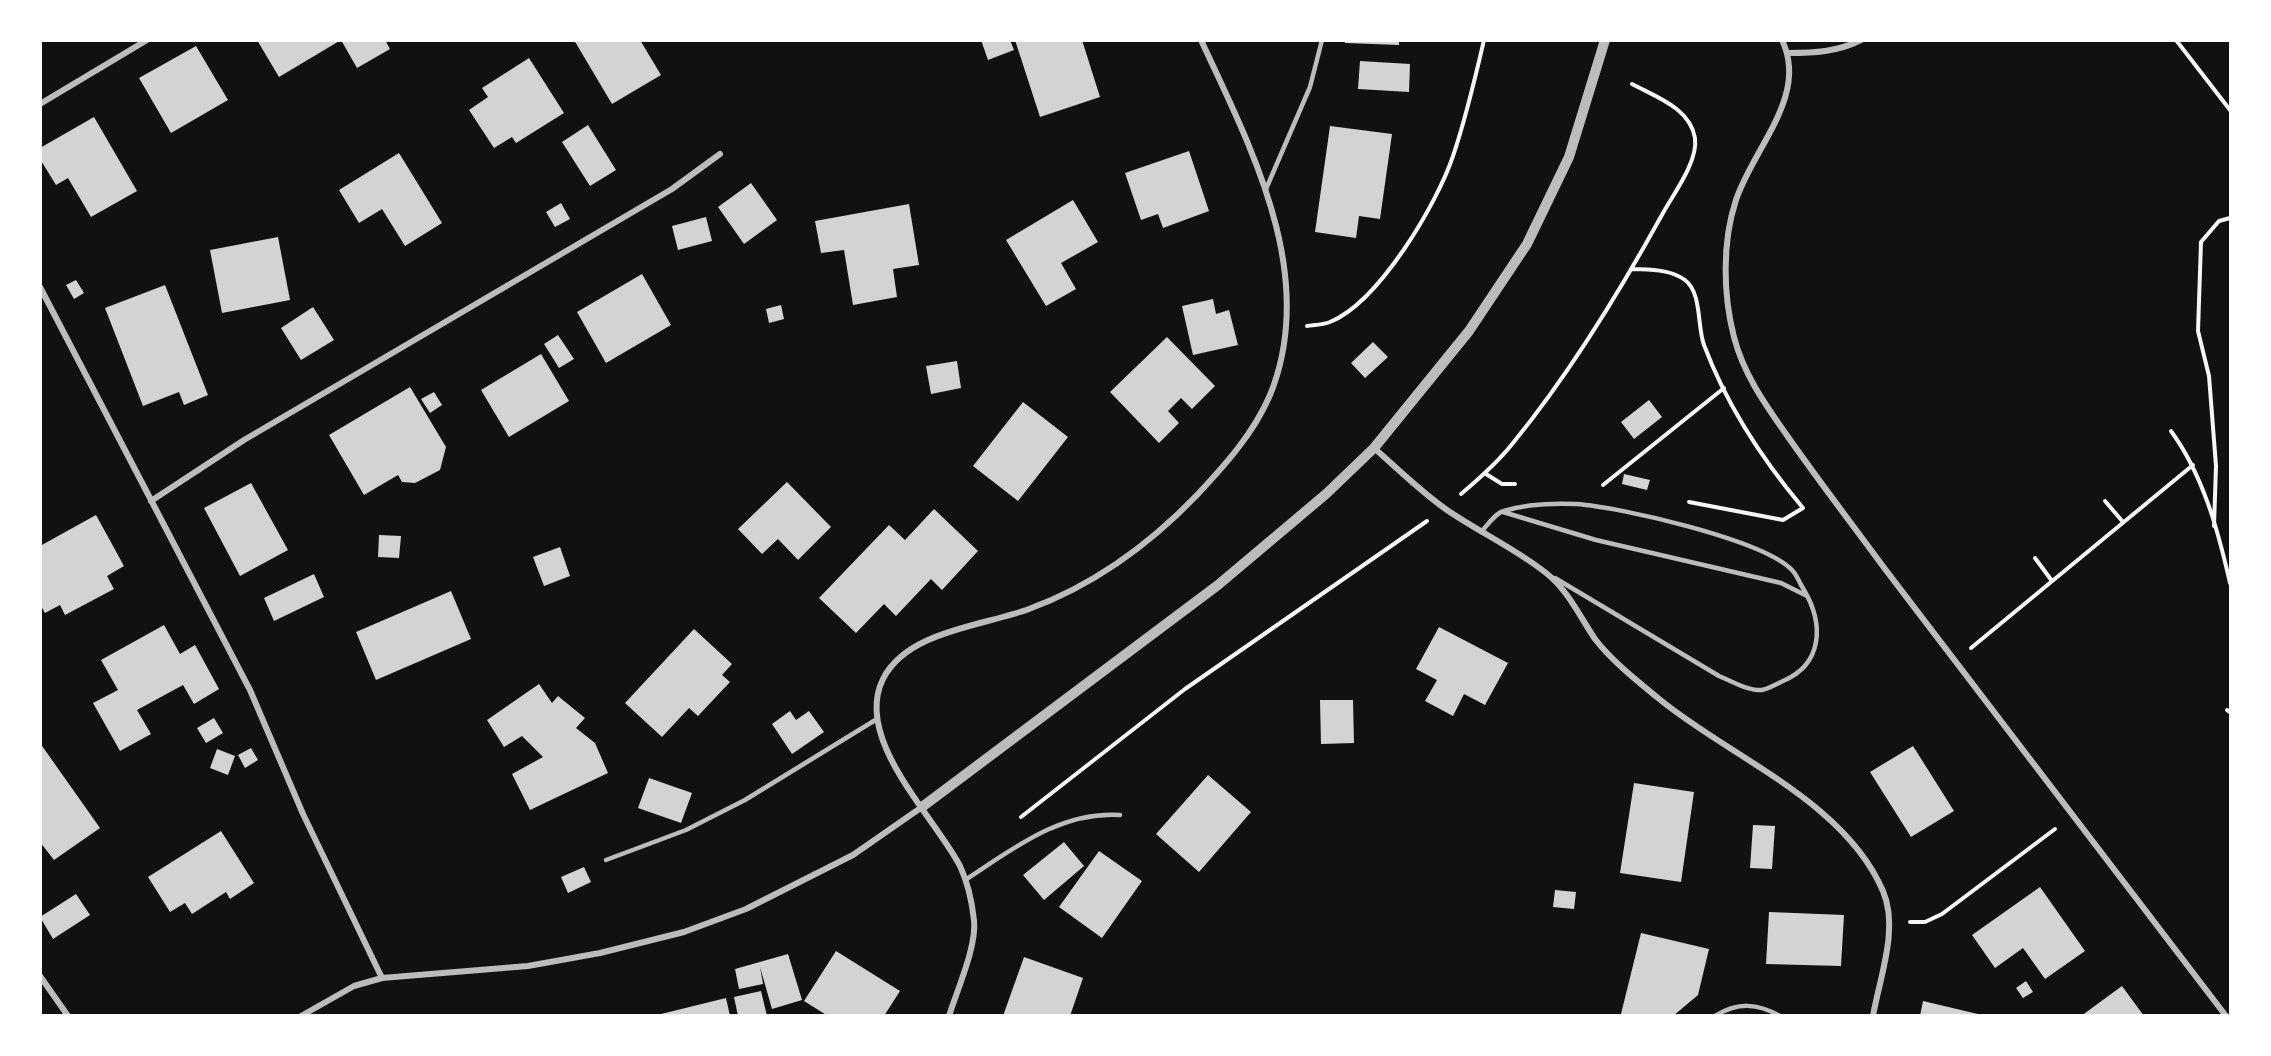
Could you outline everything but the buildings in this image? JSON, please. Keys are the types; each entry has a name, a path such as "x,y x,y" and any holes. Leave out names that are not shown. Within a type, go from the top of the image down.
{"street":[{"path":"40,104 147,40"},
{"path":"949,1016 972,943 975,924 965,880 959,866 897,769 880,733 875,707 882,680 896,658 912,647 929,639 1051,601 1090,581 1161,530 1228,462 1252,429 1269,398 1282,362 1287,327 1281,253 1276,224 1266,189 1201,40"},
{"path":"301,1016 354,986 382,978 528,966 600,953 684,932 746,909 854,855 922,807 1218,585 1326,494 1374,448 1469,331 1527,244 1569,157 1605,40"},
{"path":"1782,40 1788,53 1791,70 1789,87 1778,118 1755,156 1735,202 1727,253 1727,302 1734,339 1749,376 1796,448 2226,1016"},
{"path":"1788,53 1817,53 1847,47 1861,40"},
{"path":"151,501 244,440 672,189 720,154"},
{"path":"40,287 250,690 303,814 382,978"},
{"path":"1374,448 1444,508 1548,574 1567,596 1597,641 1622,668 1660,700 1790,789 1852,844 1869,866 1883,892 1891,922 1873,1016"},
{"path":"40,976 68,1016"}],"lane":[{"path":"1266,189 1310,87 1322,40"},
{"path":"1481,532 1501,511 1544,504 1576,504 1611,509 1704,531 1769,554 1793,571 1808,596 1819,631 1817,649 1802,669 1762,690 1742,686 1719,676 1548,574"},
{"path":"1501,511 1596,540 1781,583 1808,596"},
{"path":"606,860 686,831 745,800 877,719"},
{"path":"965,880 1023,842 1057,824 1084,816 1120,815"},
{"path":"1715,1016 1727,1008 1745,1004 1766,1008 1780,1016"}],"path":[{"path":"1287,327 1330,322 1360,301 1380,280 1425,217 1453,158 1484,40"},
{"path":"2176,40 2230,110"},
{"path":"1016,821 1185,689 1444,508 1486,474 1513,443 1575,360 1632,269 1689,165 1695,141 1689,121 1678,109 1632,84"},
{"path":"2214,526 2216,466 2209,376 2198,331 2201,242 2219,221 2230,218"},
{"path":"1632,269 1670,273 1687,281 1695,296 1703,343 1739,422 1764,459 1803,508 1783,520 1684,501"},
{"path":"1603,485 1724,388"},
{"path":"2171,431 2193,465 2230,583"},
{"path":"1955,661 2193,465"},
{"path":"1486,474 1502,484 1524,484"},
{"path":"1592,485 1615,488"},
{"path":"2106,501 2123,522"},
{"path":"2035,558 2052,581"},
{"path":"1891,922 1925,922 1942,914 2073,816"}]}
